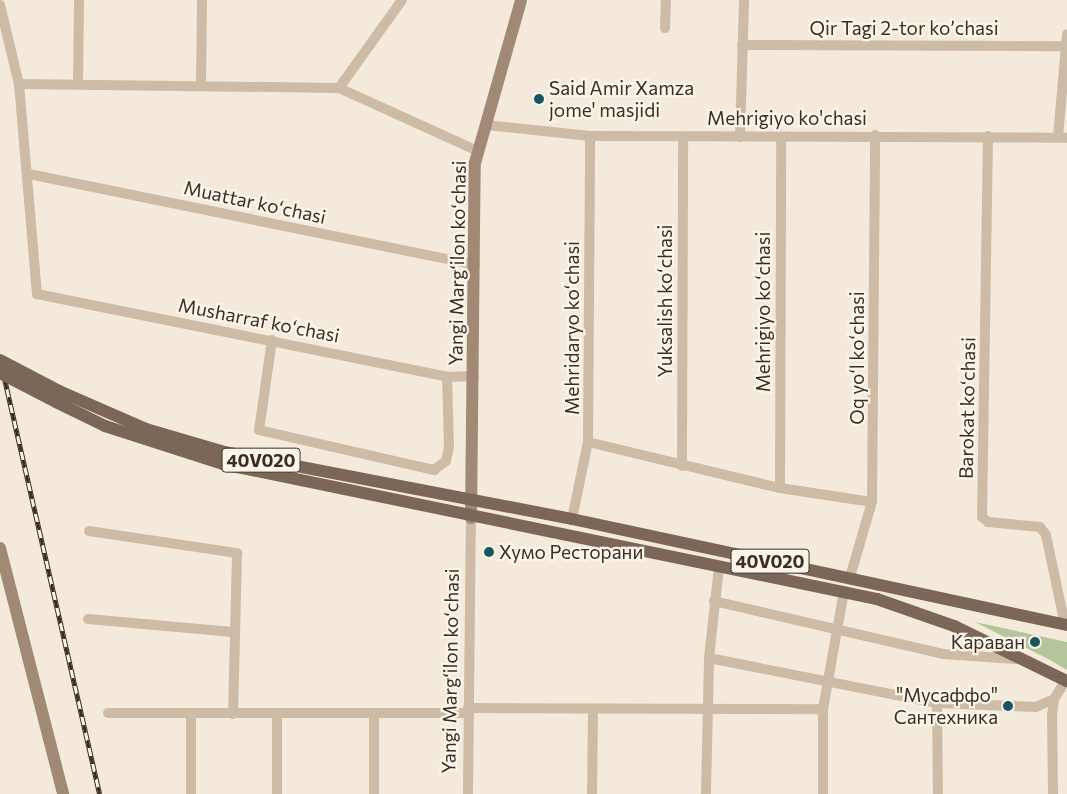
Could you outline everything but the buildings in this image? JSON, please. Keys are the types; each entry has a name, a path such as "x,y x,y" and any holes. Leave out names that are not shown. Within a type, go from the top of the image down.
{"main road":[{"name":"Yangi Margʻilon koʻchasi","path":"471,518 478,152 521,0"},
{"name":"40V020","path":"0,360 105,426 223,464 471,518 844,591 936,619 1016,659 1066,681"},
{"name":"40V020","path":"0,373 146,429 224,452 471,502 572,519 850,577 1066,625"},
{"path":"0,548 63,794"}],"street":[{"path":"78,84 79,0"},
{"path":"201,84 202,0"},
{"path":"339,88 402,0"},
{"path":"666,0 666,28"},
{"path":"740,136 744,0"},
{"path":"0,5 19,84 28,174"},
{"path":"1063,137 1067,34"},
{"name":"Qir Tagi 2-tor koʼchasi","path":"742,45 1066,46"},
{"path":"19,84 201,84 339,88 478,152"},
{"name":"Mehrigiyo ko'chasi","path":"486,125 590,136 780,137 875,135 1063,137"},
{"name":"Oq yoʻl koʻchasi","path":"850,577 872,502 875,135"},
{"name":"Mehridaryo koʻchasi","path":"572,519 588,442 590,136"},
{"name":"Yuksalish koʻchasi","path":"682,466 683,136"},
{"name":"Barokat koʻchasi","path":"988,136 982,517 988,522 1040,527 1046,535 1066,625"},
{"name":"Mehrigiyo koʻchasi","path":"780,137 780,488"},
{"name":"Muattar koʻchasi","path":"28,174 475,265"},
{"name":"Musharraf koʻchasi","path":"28,174 37,294 272,340 447,377 474,376"},
{"path":"272,340 258,430 434,470 446,461 449,447 447,377"},
{"path":"588,442 780,488 872,502"},
{"name":"Yangi Margʻilon koʻchasi","path":"468,794 471,518"},
{"path":"89,531 237,553 233,714"},
{"path":"706,794 709,658 719,567"},
{"path":"822,794 823,709 844,591"},
{"path":"714,601 838,632 943,654 1016,659"},
{"path":"88,619 235,632"},
{"path":"709,658 936,703 1036,707 1054,699 1066,681"},
{"path":"1053,794 1054,699"},
{"path":"936,703 938,794"},
{"path":"108,713 277,714 707,707 823,709"},
{"path":"592,794 593,710"},
{"path":"374,713 374,794"},
{"path":"191,714 191,794"},
{"path":"277,714 277,794"}],"green space":[{"path":"975,622 1067,642 1067,670 1050,660"}],"railway":[{"path":"0,358 100,794"}],"place":[{"name":"Said Amir Xamza jome' masjidi","path":"539,99"},
{"name":"Хумо Ресторани","path":"489,552"},
{"name":"Караван","path":"1035,642"},
{"name":"\"Мусаффо\" Сантехника","path":"1008,706"}]}
